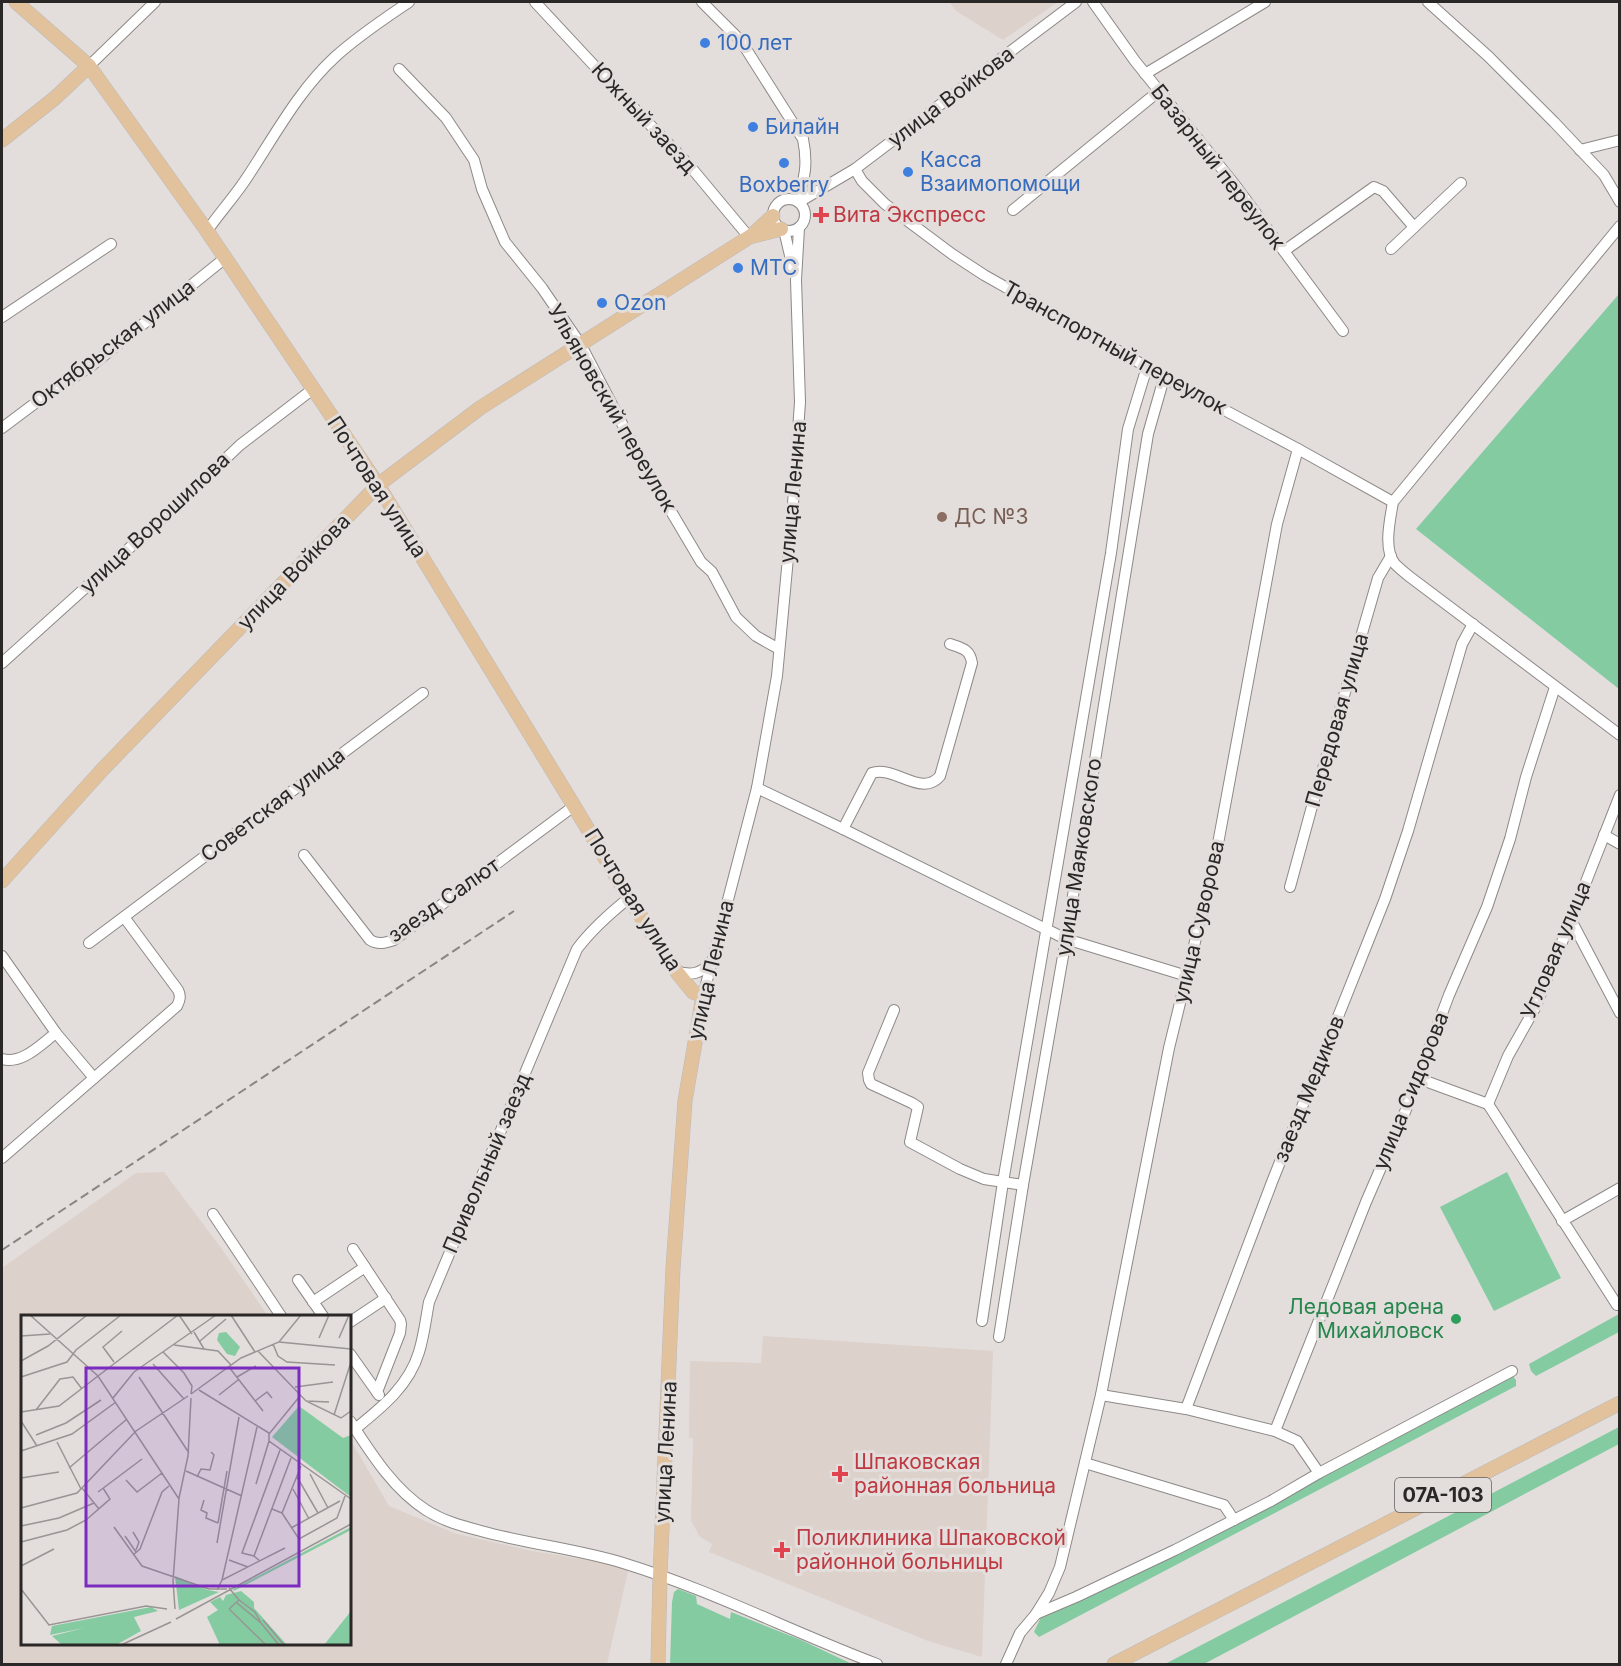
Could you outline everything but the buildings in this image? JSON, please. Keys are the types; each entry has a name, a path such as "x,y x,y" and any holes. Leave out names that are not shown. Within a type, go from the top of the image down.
{"main road":[{"name":"Почтовая улица","path":"16,2 89,66 207,231 378,485 629,898 676,971 693,992 703,996"},
{"path":"2,140 55,98 89,66"},
{"name":"улица Войкова","path":"2,881 102,770 378,485 480,408 750,237 773,216"},
{"name":"улица Войкова","path":"750,237 783,230"},
{"name":"улица Ленина","path":"658,1665 673,1268 685,1101 703,996"},
{"name":"07А-103","path":"1114,1665 1620,1403"}],"street":[{"path":"89,66 155,2"},
{"path":"207,231 247,179 306,90 334,58 365,32 409,2"},
{"name":"Южный заезд","path":"535,2 689,165 750,237"},
{"path":"702,2 741,41 803,139 806,172 798,201 805,213 803,224 792,231 783,230 777,225 773,216 774,211 779,203 790,199 798,201"},
{"name":"улица Войкова","path":"798,201 855,169 1076,2"},
{"name":"Базарный переулок","path":"1093,2 1145,74 1235,185 1343,331"},
{"path":"1145,74 1265,2"},
{"path":"1428,2 1488,56 1580,150 1604,175 1620,202"},
{"name":"Ульяновский переулок","path":"399,69 446,118 474,160 482,189 505,242 542,288 581,345 642,464 701,562 716,579 736,617 756,636 778,649"},
{"path":"1013,210 1159,91"},
{"path":"1580,150 1620,140"},
{"name":"Транспортный переулок","path":"855,169 862,181 885,204 984,275 1164,378 1392,502"},
{"path":"1391,249 1461,183"},
{"path":"1284,251 1374,187 1383,191 1414,227"},
{"name":"улица Войкова","path":"805,213 823,188"},
{"path":"1620,226 1392,502 1389,544 1395,564 1410,577 1620,735"},
{"name":"улица Ленина","path":"703,996 757,788 777,676 794,504 800,402 796,280 799,228"},
{"name":"улица Ленина","path":"783,230 796,280"},
{"path":"2,317 111,244"},
{"name":"Октябрьская улица","path":"2,428 91,366 224,259"},
{"name":"улица Маяковского","path":"982,1321 1003,1182 1111,553 1128,429 1147,367"},
{"name":"улица Маяковского","path":"999,1337 1148,434 1164,378"},
{"name":"улица Ворошилова","path":"2,663 240,445 313,388"},
{"name":"улица Суворова","path":"1006,1665 1020,1633 1036,1614 1049,1593 1060,1567 1085,1463 1101,1395 1167,1060 1215,860 1277,524 1298,449"},
{"name":"Передовая улица","path":"1290,887 1378,578 1391,556"},
{"name":"заезд Медиков","path":"1186,1409 1272,1182 1385,899 1408,831 1451,678 1462,644 1473,624"},
{"path":"843,829 872,773 884,771 928,785 940,776 972,663 971,655 966,649 950,644"},
{"name":"улица Сидорова","path":"1275,1431 1486,907 1510,839 1526,777 1555,687"},
{"name":"Советская улица","path":"89,943 423,693"},
{"path":"757,788 1066,939 1187,976"},
{"name":"Угловая улица","path":"1488,1104 1508,1056 1535,1008 1620,795"},
{"name":"заезд Салют","path":"304,855 370,940 384,944 393,940 574,806"},
{"path":"1604,835 1620,843"},
{"name":"Привольный заезд","path":"352,1425 386,1405 406,1380 419,1353 429,1302 577,949 604,917 629,898"},
{"path":"2,1158 177,1006 180,995 178,990 124,918"},
{"path":"1571,920 1620,1013"},
{"path":"2,956 56,1033 94,1078"},
{"path":"676,971 693,974 705,969 711,963"},
{"path":"894,1010 868,1073 871,1084 918,1107 910,1142 984,1179 1023,1185"},
{"path":"2,1059 22,1058 56,1033"},
{"path":"1417,1078 1488,1104 1617,1305 1620,1304"},
{"path":"1562,1221 1620,1188"},
{"path":"213,1214 280,1315"},
{"path":"353,1249 401,1324 400,1334 376,1392"},
{"path":"313,1302 365,1267"},
{"path":"298,1280 322,1315"},
{"path":"351,1321 386,1298"},
{"path":"351,1355 386,1405"},
{"path":"1036,1614 1077,1597 1234,1520 1512,1371"},
{"path":"1101,1395 1186,1409 1275,1431 1297,1441 1319,1473"},
{"path":"352,1425 390,1478 406,1496 427,1511 452,1523 621,1563 660,1576 877,1665"},
{"path":"1085,1463 1224,1505 1234,1520"}],"shaded area":[{"path":"949,2 1058,2 1003,40 956,11"},
{"path":"164,1172 219,1245 267,1315 21,1315 21,1645 351,1645 351,1441 389,1506 454,1533 527,1550 629,1567 607,1664 2,1664 2,1268 136,1173"},
{"name":"Шпаковская районная больница","path":"763,1336 993,1351 982,1657 928,1641 709,1552 712,1544 700,1537 691,1521 693,1438 689,1438 690,1361 761,1363"}],"green space":[{"path":"1620,294 1619,689 1416,529"},
{"path":"1507,1172 1561,1278 1494,1311 1440,1207"},
{"path":"1619,1314 1619,1332 1536,1376 1531,1371 1529,1364"},
{"path":"1512,1375 1516,1380 1516,1386 1039,1637 1034,1632 1041,1617"},
{"path":"1619,1427 1619,1444 1204,1664 1165,1664"},
{"path":"678,1589 696,1596 697,1604 730,1619 731,1612 801,1640 852,1664 670,1664 672,1602 674,1592"}],"railway":[{"path":"2,1250 514,911"}],"place":[{"name":"100 лет","path":"705,43"},
{"name":"Билайн","path":"753,127"},
{"name":"Boxberry","path":"784,163"},
{"name":"Касса Взаимопомощи","path":"908,172"},
{"name":"Вита Экспресс","path":"821,215"},
{"name":"МТС","path":"738,268"},
{"name":"Ozon","path":"602,303"},
{"name":"ДС №3","path":"942,517"},
{"name":"Ледовая арена Михайловск","path":"1456,1319"},
{"name":"Шпаковская районная больница","path":"840,1474"},
{"name":"Поликлиника Шпаковской районной больницы","path":"782,1550"}]}
